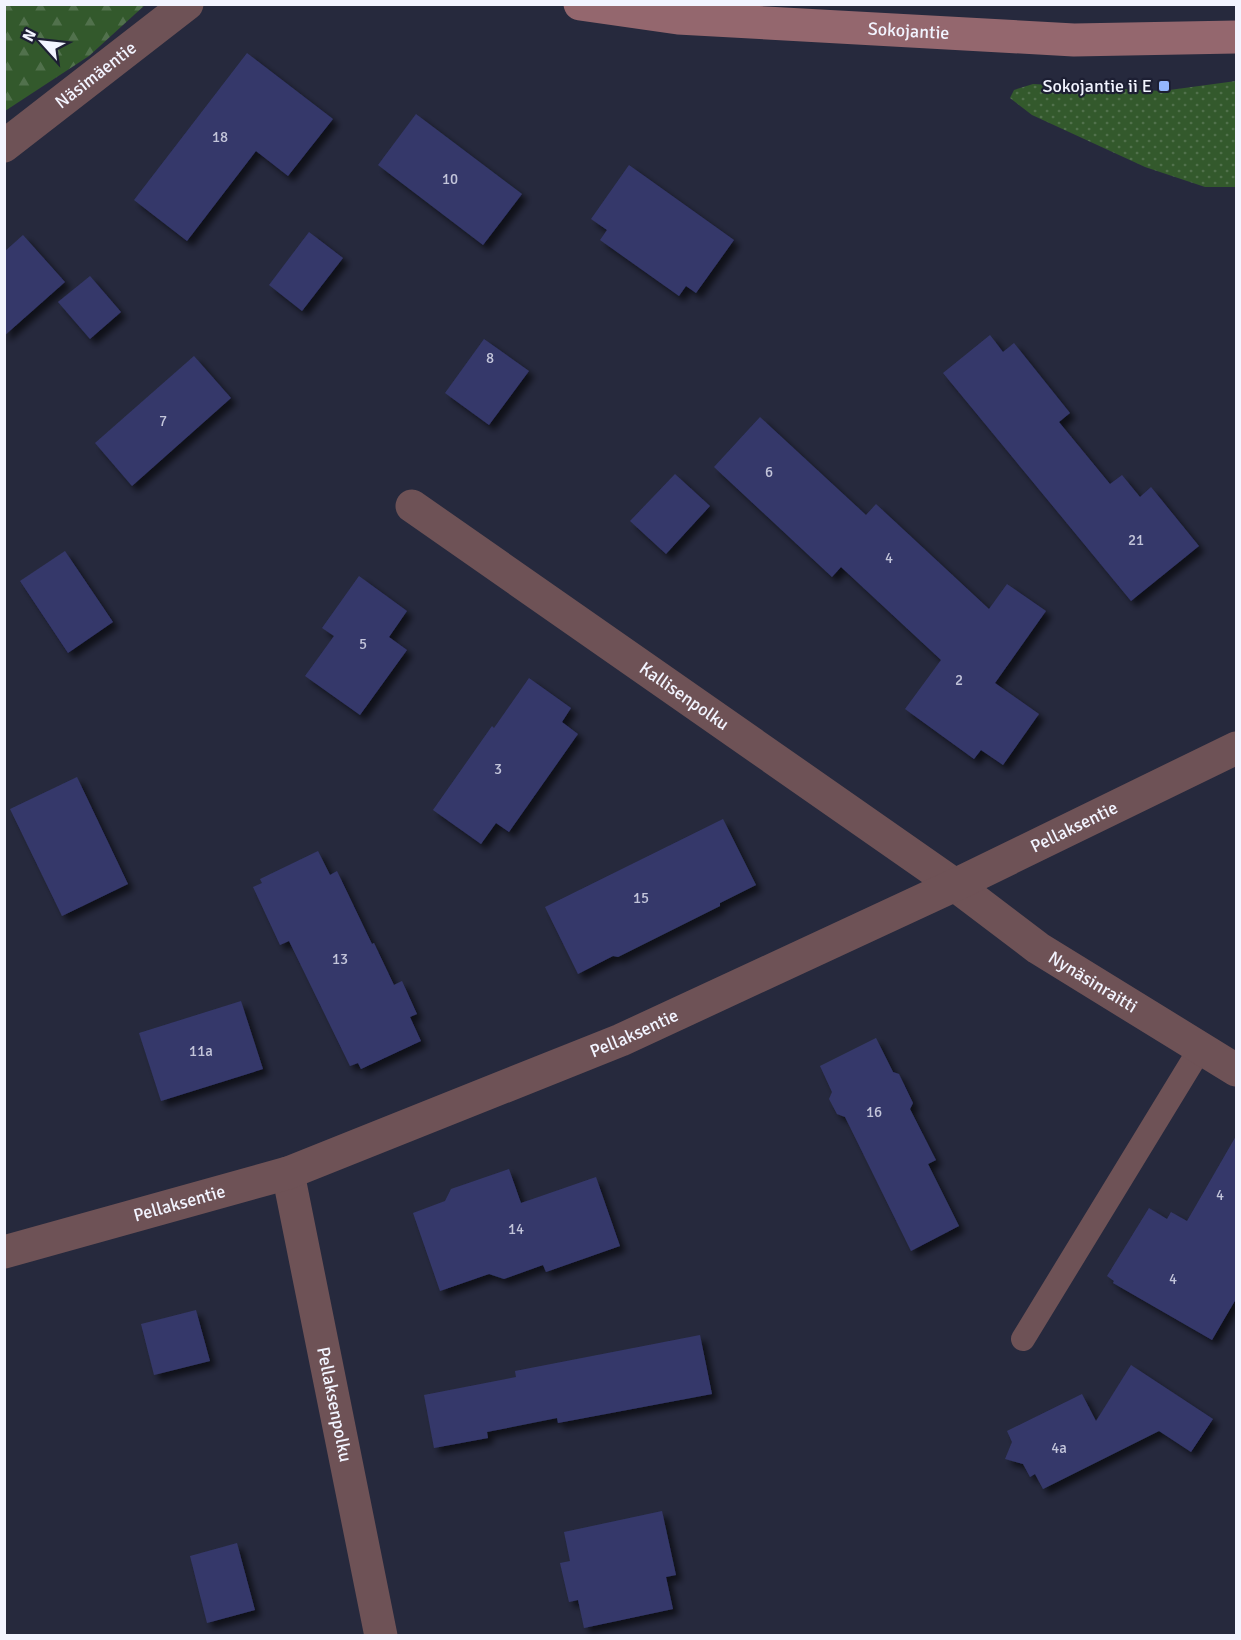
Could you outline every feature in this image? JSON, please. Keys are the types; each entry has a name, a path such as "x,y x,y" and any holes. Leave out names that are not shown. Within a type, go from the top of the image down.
{"street":[{"name":"Näsimäentie","path":"4,146 187,4"},
{"name":"Sokojantie","path":"580,4 678,18 1063,40 1236,37"},
{"name":"Kallisenpolku","path":"412,506 956,885"},
{"name":"Pellaksentie","path":"4,1252 288,1173 621,1040 956,885 1236,748"},
{"name":"Nynäsinraitti","path":"956,885 1038,948 1236,1070"},
{"name":"Pellaksenpolku","path":"288,1173 381,1635"}],"lane":[{"path":"1023,1339 1200,1049"}],"green space":[{"path":"5,4 145,5 89,56 5,111"},
{"path":"1236,81 1236,187 1205,187 1145,167 1032,115 1010,98 1014,90 1033,84 1162,91"}],"building":[{"path":"247,53 333,119 288,176 256,151 187,241 134,200"},
{"path":"416,114 522,194 483,245 378,165"},
{"path":"629,165 734,240 696,293 686,286 679,296 600,240 607,230 591,219"},
{"path":"309,232 343,258 302,311 269,285"},
{"path":"23,235 65,282 4,336 4,252"},
{"path":"90,276 121,312 90,339 58,302"},
{"path":"990,335 1003,352 1014,343 1070,413 1059,422 1110,484 1122,475 1140,497 1151,487 1199,546 1131,601 943,373"},
{"path":"484,339 529,371 489,425 445,393"},
{"path":"194,356 231,398 132,486 95,443"},
{"path":"760,417 866,515 876,504 989,609 1007,584 1046,611 995,683 1039,714 1003,765 981,750 974,759 905,709 941,660 841,567 832,577 714,467"},
{"path":"675,474 710,506 666,554 630,521"},
{"path":"65,551 113,622 68,653 20,581"},
{"path":"359,576 407,611 389,637 407,650 360,715 305,676 334,636 322,628"},
{"path":"529,678 571,708 562,722 578,734 509,832 496,823 481,844 433,810"},
{"path":"77,777 128,884 62,916 10,809"},
{"path":"723,819 756,885 720,903 720,906 618,957 613,956 578,974 545,907"},
{"path":"318,851 330,875 337,871 394,985 402,981 417,1014 410,1017 421,1041 361,1069 358,1063 350,1066 289,941 280,945 253,887 262,883 260,879"},
{"path":"241,1001 263,1069 161,1101 139,1033"},
{"path":"876,1038 893,1072 899,1074 913,1103 910,1109 936,1160 928,1164 959,1226 911,1251 845,1117 837,1114 829,1099 832,1092 820,1066"},
{"path":"1236,1136 1236,1299 1212,1340 1113,1283 1114,1281 1107,1276 1149,1208 1167,1219 1171,1212 1187,1221"},
{"path":"509,1169 521,1203 596,1177 620,1246 546,1272 543,1265 504,1279 489,1274 440,1291 413,1213 445,1201 451,1189"},
{"path":"196,1310 210,1361 154,1375 141,1324"},
{"path":"700,1335 712,1394 558,1423 557,1418 487,1432 488,1438 434,1448 424,1395 516,1377 515,1371"},
{"path":"1131,1365 1213,1419 1191,1452 1159,1431 1043,1489 1035,1474 1030,1477 1023,1464 1005,1459 1012,1442 1007,1431 1082,1394 1096,1421"},
{"path":"662,1511 676,1575 666,1577 673,1609 584,1628 578,1600 569,1602 560,1563 570,1561 564,1532"},
{"path":"237,1543 255,1610 207,1623 190,1556"}],"place":[{"name":"Sokojantie ii E","path":"1164,86"}]}
